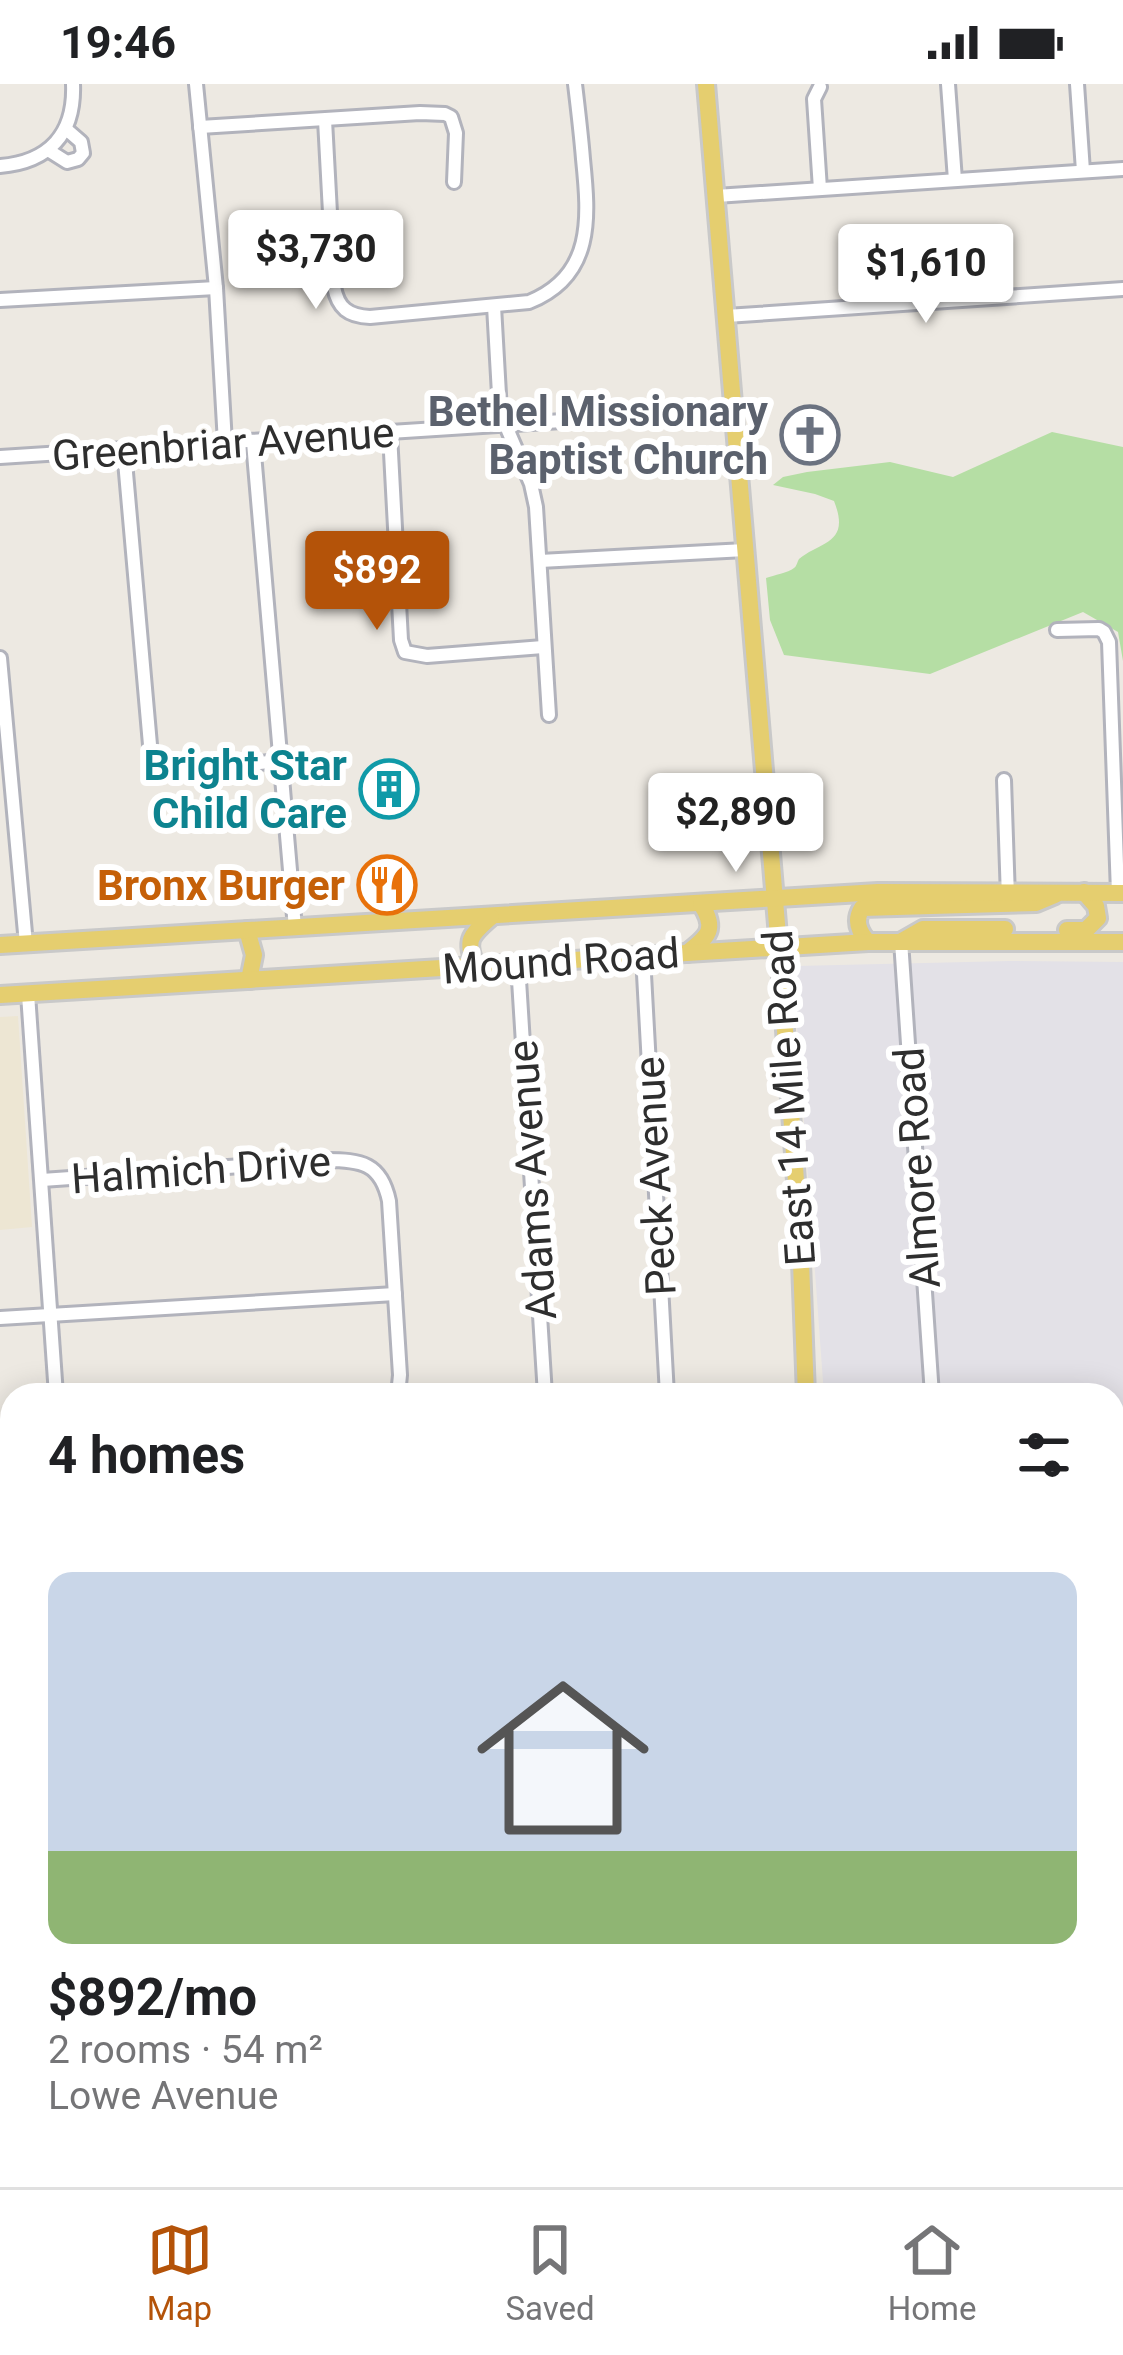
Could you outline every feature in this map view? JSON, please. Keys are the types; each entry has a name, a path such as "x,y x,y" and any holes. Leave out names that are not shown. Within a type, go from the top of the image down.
{"main road":[{"name":"East 14 Mile Road","path":"706,84 779,948 806,1383"},
{"name":"Mound Road","path":"0,945 878,892 1008,897 1120,893"},
{"path":"902,941 923,928 1086,930 1096,923 1098,912 1084,892"},
{"path":"868,943 859,932 862,908 1008,897"},
{"path":"686,953 704,940 710,927 701,904"},
{"path":"476,967 469,951 470,938 492,916"},
{"path":"247,929 254,955 249,980"},
{"name":"Mound Road","path":"0,995 902,941 1123,941"}],"street":[{"path":"0,166 27,162 48,150 66,129 73,84"},
{"path":"196,84 225,443"},
{"path":"325,120 334,287 344,310 370,316 529,302 556,287 580,254 587,229 575,84"},
{"path":"948,84 955,180"},
{"path":"1077,84 1083,171"},
{"path":"813,89 820,189"},
{"path":"200,127 445,114 455,123 457,133 454,182"},
{"path":"48,150 67,162 78,159 81,142 66,129"},
{"path":"716,196 1123,169"},
{"path":"0,300 216,288"},
{"path":"725,316 1123,289"},
{"path":"494,306 500,412 531,484 549,715"},
{"name":"Greenbriar Avenue","path":"0,457 734,410"},
{"path":"390,434 405,652 427,656 543,647"},
{"path":"253,442 296,928"},
{"path":"124,450 151,756 159,763 177,766 281,761"},
{"path":"540,561 745,550"},
{"path":"1058,630 1099,629 1109,642 1120,893"},
{"path":"0,658 26,944"},
{"path":"1004,780 1008,897"},
{"name":"Almore Road","path":"902,941 931,1383"},
{"name":"Peck Avenue","path":"643,956 666,1383"},
{"name":"Adams Avenue","path":"518,964 544,1383"},
{"path":"28,994 55,1383"},
{"name":"Halmich Drive","path":"42,1180 326,1160 359,1162 376,1172 386,1187 399,1383"},
{"path":"0,1318 395,1294"}],"shaded area":[{"path":"1123,962 1123,1383 823,1383 796,966"},
{"path":"18,1016 32,1227 0,1230 0,1017"}],"green space":[{"path":"1052,432 1123,447 1123,661 1118,632 1083,612 930,674 784,655 770,620 766,578 791,570 799,559 831,539 839,526 834,501 773,485 783,477 807,472 890,462 953,477"}],"place":[{"name":"Bethel Missionary Baptist Church","path":"810,435"},
{"name":"Bright Star Child Care","path":"389,789"},
{"name":"Bronx Burger","path":"387,885"}]}
